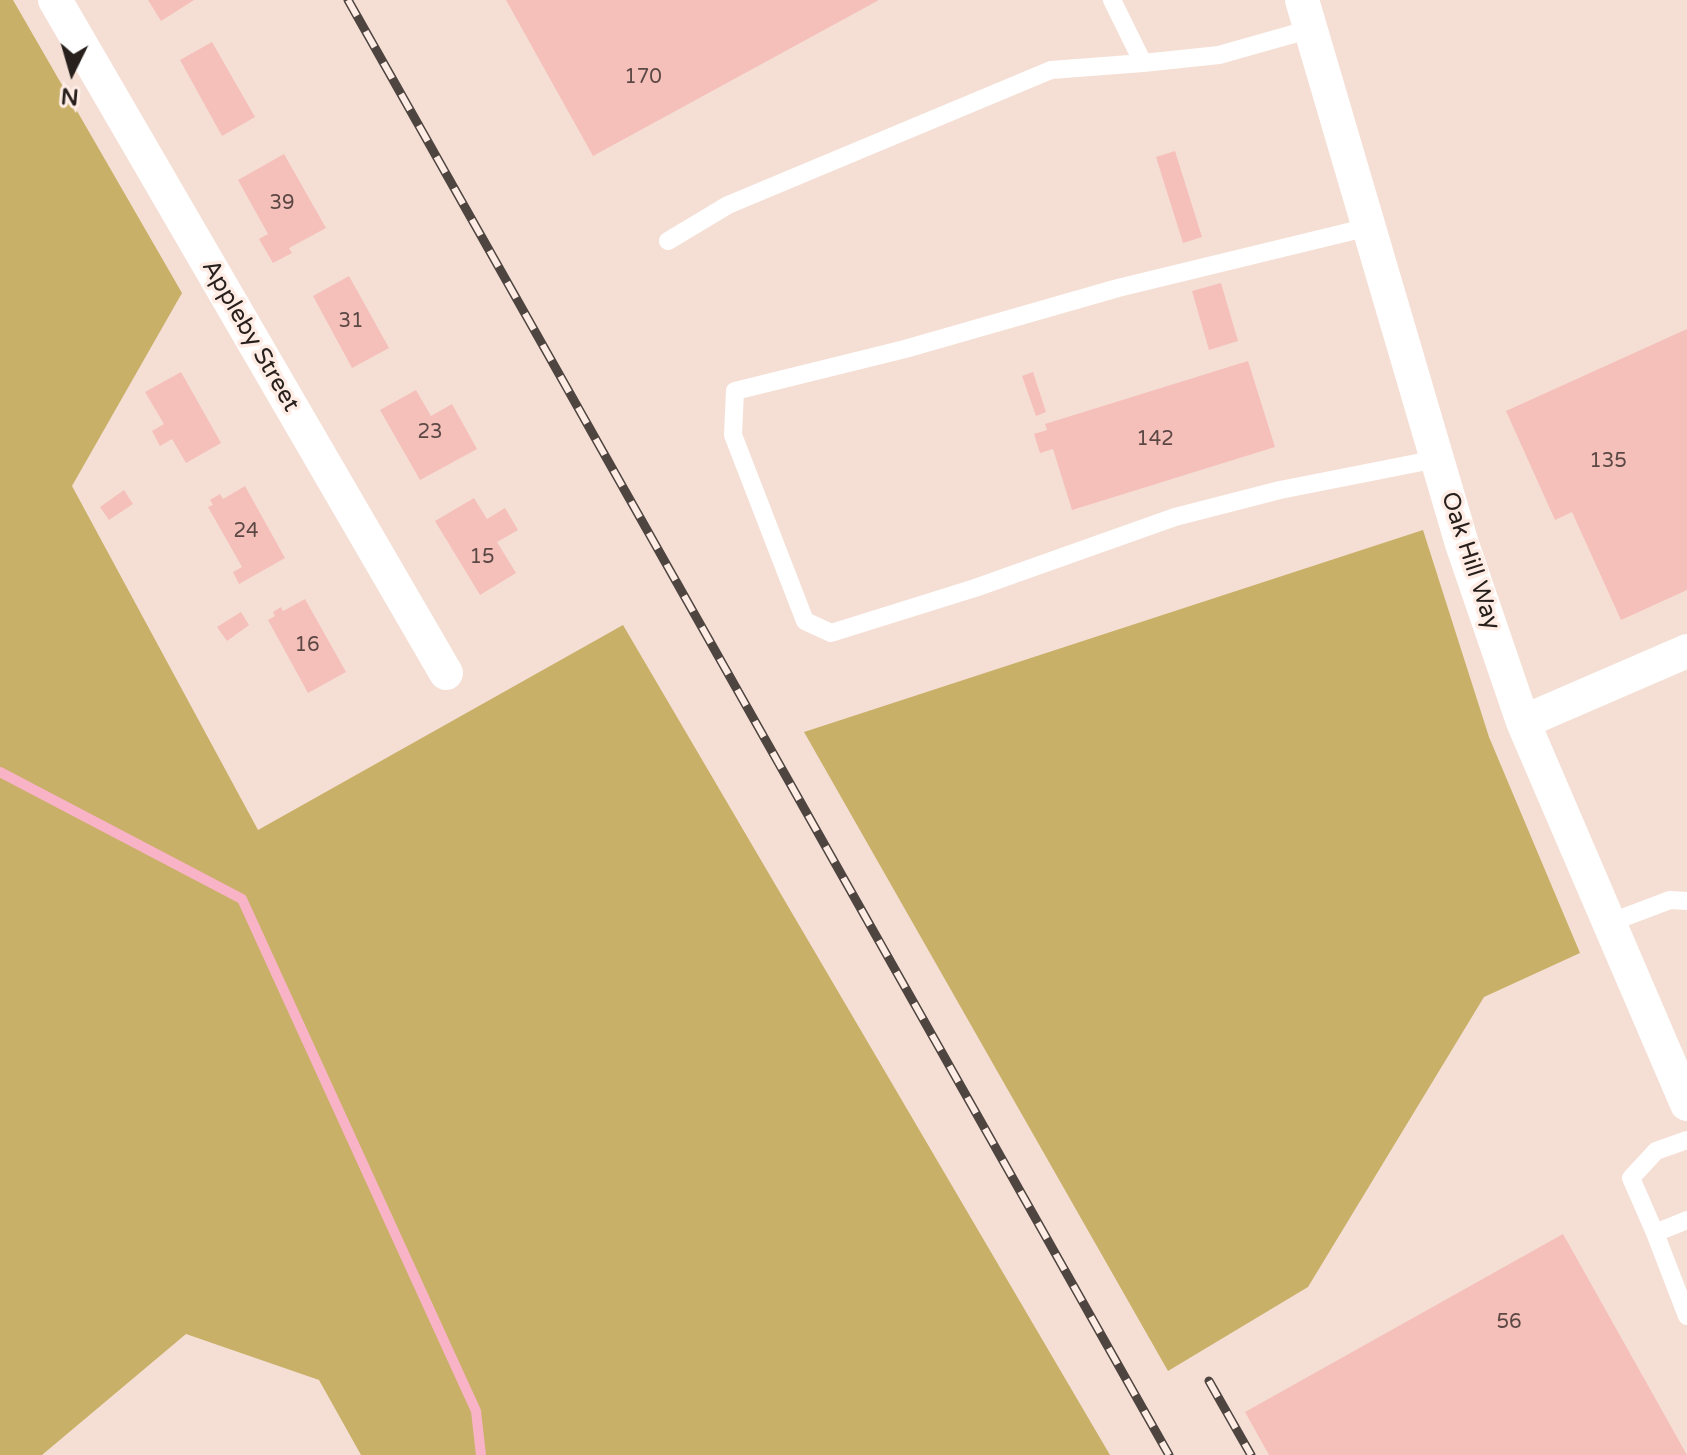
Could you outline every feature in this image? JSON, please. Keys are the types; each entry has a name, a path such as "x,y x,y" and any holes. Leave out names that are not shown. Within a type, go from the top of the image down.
{"street":[{"name":"Appleby Street","path":"55,0 446,673"},
{"name":"Oak Hill Way","path":"1307,15 1462,544 1523,722 1609,923 1683,1082"},
{"path":"1523,722 1687,651"}],"lane":[{"path":"1112,0 1143,63"},
{"path":"668,241 728,205 1051,70 1219,55 1307,15"},
{"path":"1369,227 1118,288 905,349 735,391 733,435 805,621 831,633 975,588 1175,517 1280,490 1437,459"},
{"path":"1609,923 1670,900 1687,901"},
{"path":"1687,1140 1656,1151 1631,1178 1687,1316"},
{"path":"1655,1233 1687,1220"}],"shaded area":[{"path":"0,0 13,0 182,293 72,486 258,830 623,625 1110,1455 361,1455 319,1380 186,1334 42,1455 0,1455"},
{"path":"1423,530 1489,737 1580,953 1484,997 1308,1287 1168,1371 804,732"}],"building":[{"path":"148,0 194,0 161,21"},
{"path":"506,0 879,0 593,156"},
{"path":"212,42 255,117 222,136 180,60"},
{"path":"1175,151 1202,237 1183,243 1156,157"},
{"path":"284,154 326,228 289,248 292,253 273,263 259,239 268,234 238,180"},
{"path":"349,276 389,348 352,368 313,296"},
{"path":"1221,283 1238,341 1209,350 1192,291"},
{"path":"1687,329 1687,590 1621,620 1572,512 1555,520 1506,411"},
{"path":"1248,361 1275,447 1072,510 1053,449 1040,453 1034,434 1047,430 1045,424"},
{"path":"181,372 221,443 186,463 172,439 160,446 152,431 164,424 145,392"},
{"path":"1033,372 1046,412 1036,416 1022,376"},
{"path":"416,390 431,416 452,404 477,449 420,480 380,410"},
{"path":"245,486 285,558 239,584 233,572 242,567 208,507 213,505 210,500 220,494 223,499"},
{"path":"124,490 133,504 109,520 100,507"},
{"path":"474,498 487,519 505,508 518,530 497,542 516,573 480,595 435,521"},
{"path":"305,599 346,672 308,693 268,620 281,607 283,611"},
{"path":"241,612 249,625 227,641 217,627"},
{"path":"1563,1234 1687,1455 1269,1455 1245,1412"}],"waterway":[{"path":"0,772 242,899 476,1411 481,1455"}],"railway":[{"path":"348,0 1169,1455"},
{"path":"1209,1381 1251,1455"}]}
